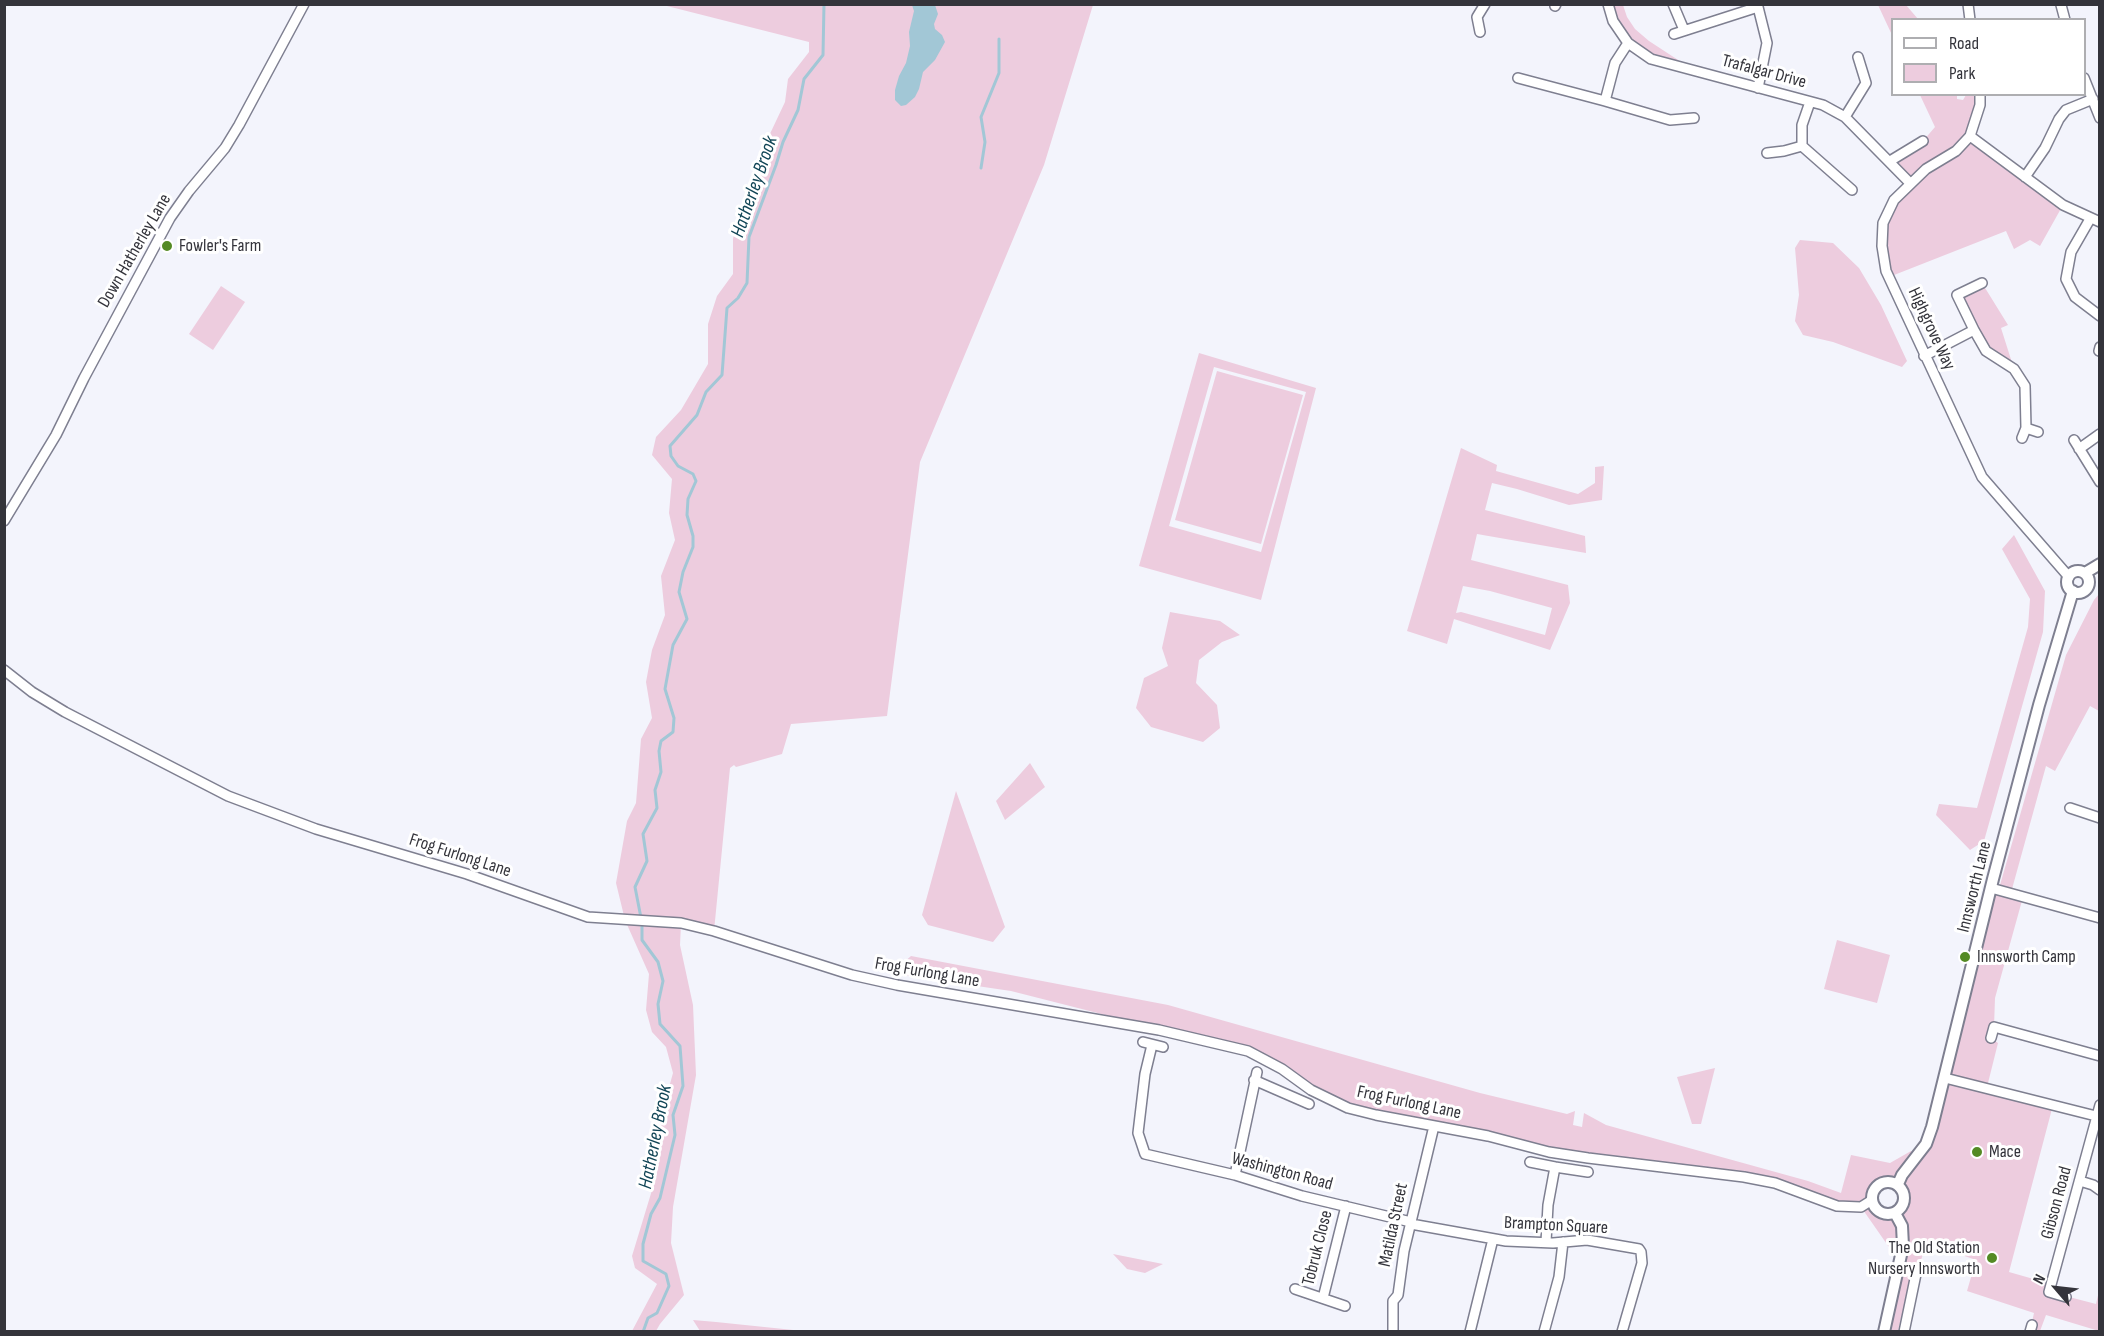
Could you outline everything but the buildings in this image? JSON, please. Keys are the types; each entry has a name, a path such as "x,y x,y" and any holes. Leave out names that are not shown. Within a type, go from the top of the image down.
{"street":[{"name":"Down Hatherley Lane","path":"4,521 56,435 170,218 225,148 304,4"},
{"path":"1480,32 1473,17 1485,4"},
{"name":"Trafalgar Drive","path":"1608,4 1613,21 1628,43 1651,59 1823,105 1845,117 1910,183"},
{"path":"1673,4 1684,30"},
{"path":"1674,34 1762,6 1767,43 1758,88"},
{"path":"1605,101 1615,63 1628,43"},
{"path":"1845,117 1866,83 1858,57"},
{"path":"1530,81 1533,70"},
{"path":"1518,78 1670,120 1694,118"},
{"path":"2086,81 2100,118"},
{"path":"1980,96 1980,105 1971,136 2063,205 2095,220 2071,252 2067,279 2075,297 2100,316"},
{"path":"2025,177 2045,148 2066,110 2093,99"},
{"path":"1810,102 1802,125 1802,146 1852,190"},
{"path":"1682,119 1685,131"},
{"name":"Highgrove Way","path":"1971,136 1956,151 1926,169 1894,200 1883,223 1882,246 1886,271 1982,477 2069,577"},
{"path":"1890,161 1923,141"},
{"path":"1767,153 1802,146"},
{"path":"1843,182 1851,175"},
{"path":"1946,300 1982,283"},
{"path":"1957,295 1986,351 2014,369 2025,386 2026,428 2022,438"},
{"path":"1924,356 1974,330"},
{"path":"2026,428 2038,432"},
{"path":"2100,434 2077,445 2100,482"},
{"path":"2085,573 2089,579 2088,586 2082,592 2073,591 2068,585 2069,577 2074,572 2085,573 2100,564"},
{"name":"Innsworth Lane","path":"1898,1184 1902,1175 1926,1144 1945,1078 1991,888 2039,705 2073,591"},
{"name":"Frog Furlong Lane","path":"4,670 32,692 64,712 228,796 316,829 467,874 588,916 681,923 714,931 852,975 897,985 1159,1030 1248,1051 1282,1069 1311,1090 1348,1107 1376,1115 1588,1158 1744,1177 1775,1183 1837,1206 1861,1207 1872,1200"},
{"path":"2070,808 2100,818"},
{"path":"1991,888 2100,918"},
{"path":"1991,1038 1994,1027 2100,1056"},
{"name":"Washington Road","path":"1164,1047 1147,1043 1138,1133 1144,1154 1235,1175 1302,1196 1411,1223"},
{"path":"1235,1175 1256,1076 1309,1104"},
{"path":"1945,1078 2096,1116"},
{"name":"Gibson Road","path":"2045,1303 2100,1105"},
{"name":"Matilda Street","path":"1393,1332 1394,1301 1398,1294 1411,1223 1434,1126"},
{"path":"1530,1162 1588,1172"},
{"path":"1546,1242 1548,1205 1555,1167"},
{"path":"1889,1181 1898,1184 1905,1197 1901,1208 1889,1214 1879,1211 1872,1200 1873,1192 1878,1185 1889,1181"},
{"path":"2080,1181 2100,1190"},
{"name":"Tobruk Close","path":"1323,1298 1346,1206"},
{"path":"1884,1332 1903,1246 1902,1226 1895,1213"},
{"name":"Brampton Square","path":"1411,1223 1493,1239 1546,1242 1587,1240 1639,1249 1642,1263 1622,1332"},
{"name":"Brampton Square","path":"1470,1332 1493,1239"},
{"path":"1544,1332 1559,1277 1563,1242"},
{"path":"1904,1332 1916,1274"},
{"name":"Tobruk Close","path":"1295,1288 1345,1306"},
{"path":"2049,1292 2066,1297"}],"green space":[{"path":"663,5 1093,5 1044,165 920,462 887,716 791,724 782,754 736,767 734,765 730,768 714,931 681,924 680,945 693,1005 696,1075 673,1207 671,1243 684,1295 656,1331 632,1331 657,1284 635,1268 632,1256 656,1177 663,1109 673,1073 666,1047 652,1032 646,1010 649,974 625,920 616,883 627,821 636,803 641,739 652,718 646,682 652,650 665,615 661,576 675,540 669,513 672,479 652,455 656,437 681,410 708,364 708,324 717,296 733,274 733,239 738,213 759,173 768,138 785,102 788,79 809,52 809,42"},
{"path":"1608,5 1623,5 1635,29 1649,41 1695,71 1651,59 1628,43"},
{"path":"1878,5 1906,5 1917,18 1891,18 1891,33"},
{"path":"1920,96 1957,96 1957,99 1963,100 1965,96 1980,96 1971,136 2063,205 2040,246 2030,240 2014,249 2006,231 1889,277 1883,223 1910,183 1890,161 1923,141 1935,127"},
{"path":"1800,240 1833,243 1859,268 1881,305 1907,361 1902,367 1833,342 1803,335 1795,321 1799,295 1795,248"},
{"path":"1982,283 2008,325 2001,328 2014,369 1986,351 1957,295"},
{"path":"221,286 245,302 213,350 189,334"},
{"path":"1199,353 1316,388 1261,600 1139,566","holes":["1214,367 1306,392 1261,552 1169,526"]},
{"path":"1217,371 1303,395 1261,544 1175,520"},
{"path":"1461,448 1497,465 1496,471 1578,494 1595,483 1595,467 1604,466 1602,500 1569,505 1492,483 1485,510 1585,536 1586,553 1477,534 1471,560 1568,585 1570,603 1550,650 1454,619 1447,644 1407,631","holes":["1463,586 1552,608 1545,635 1461,612 1456,613"]},
{"path":"2014,535 2045,591 2043,632 1984,841 1970,850 1936,815 1939,804 1977,808 2028,627 2030,599 2002,549"},
{"path":"2099,594 2099,711 2090,706 2055,771 2046,766 2012,889 2000,885 2066,655"},
{"path":"1170,612 1220,621 1240,635 1222,642 1199,660 1196,683 1217,705 1220,728 1203,742 1151,727 1136,708 1144,678 1168,666 1162,648"},
{"path":"1030,763 1045,787 1005,820 996,801"},
{"path":"956,791 1005,927 993,942 928,925 922,915"},
{"path":"1991,888 2023,897 1995,998 1994,1027 1991,1038 1998,1043 1987,1087 2053,1105 2009,1272 2044,1282 2050,1292 2096,1304 2099,1291 2099,1331 2046,1315 2040,1331 2030,1331 2034,1313 1967,1291 1976,1260 1927,1243 1916,1274 1911,1273 1912,1280 1904,1305 1906,1306 1904,1318 1901,1318 1898,1331 1887,1331 1898,1283 1901,1283 1905,1264 1900,1263 1861,1207 1837,1206 1775,1183 1588,1158 1348,1108 1247,1051 1011,991 902,975 903,963 911,956 1168,1005 1480,1093 1567,1114 1575,1111 1573,1125 1582,1127 1584,1113 1606,1125 1808,1181 1841,1193 1851,1155 1890,1163 1911,1151 1917,1157 1926,1144","holes":["1886,1181 1895,1182 1901,1186 1905,1194 1901,1208 1889,1214 1884,1213 1875,1207 1872,1196 1878,1185"]},
{"path":"1837,940 1890,955 1877,1003 1824,989"},
{"path":"1715,1068 1701,1124 1692,1124 1677,1077"},
{"path":"1113,1254 1163,1264 1145,1273 1127,1269"},
{"path":"693,1320 716,1322 803,1331 700,1331"}],"water":[{"path":"912,5 935,5 938,14 934,24 935,29 942,35 945,42 935,60 923,72 915,97 906,105 901,106 895,100 895,90 910,46 909,32 914,11"}],"waterway":[{"name":"Hatherley Brook","path":"643,1332 648,1318 657,1313 669,1286 666,1274 643,1261 643,1244 651,1214 660,1198 675,1135 673,1115 683,1086 680,1046 660,1024 658,1004 663,981 658,962 642,940 642,923 635,887 647,861 643,834 657,808 655,790 661,772 659,751 661,741 673,732 674,718 665,689 673,645 687,619 679,592 683,572 693,547 693,536 687,515 688,499 696,481 693,474 678,466 671,456 670,446 697,415 706,392 722,375 727,308 738,298 747,283 749,237 783,142 798,110 804,79 823,55 824,4"},
{"path":"981,168 985,142 981,117 999,73 999,39"}],"place":[{"name":"Fowler's Farm","path":"167,246"},
{"name":"Innsworth Camp","path":"1965,957"},
{"name":"Mace","path":"1977,1152"},
{"name":"The Old Station Nursery Innsworth","path":"1992,1258"}]}
